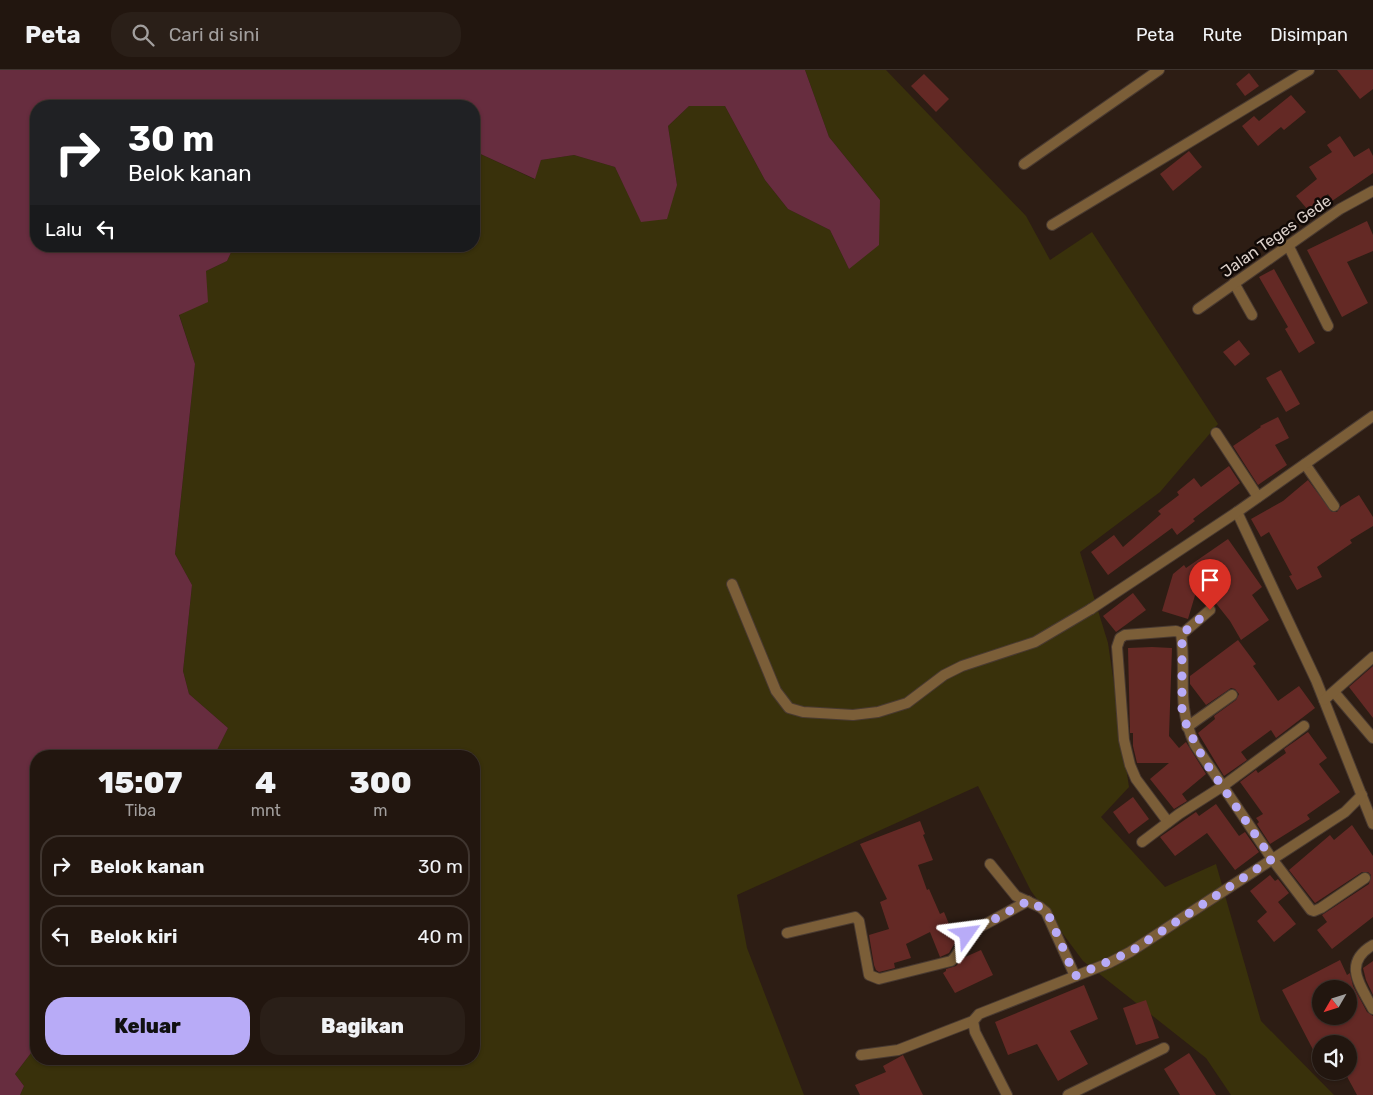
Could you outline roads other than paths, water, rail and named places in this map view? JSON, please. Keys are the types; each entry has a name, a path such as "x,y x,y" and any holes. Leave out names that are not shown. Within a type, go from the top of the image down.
{"street":[{"path":"1024,164 1159,70"},
{"path":"1052,225 1308,70"},
{"name":"Jalan Teges Gede","path":"1198,309 1340,209 1373,190"},
{"path":"1288,245 1328,326"},
{"path":"1234,283 1252,315"},
{"path":"732,584 776,691 784,704 803,712 835,715 878,712 903,705 952,670 973,661 1035,642 1091,609 1237,512 1373,416"},
{"path":"1216,433 1258,497"},
{"path":"1305,464 1334,506"},
{"path":"1237,512 1324,700 1373,824"},
{"path":"1210,610 1182,634 1182,709 1187,727 1204,760 1272,859 1314,912 1365,878"},
{"path":"1168,822 1136,779 1130,765 1124,740 1117,647 1120,638 1125,635 1176,631 1182,634"},
{"path":"1324,700 1373,657"},
{"path":"1334,692 1373,738"},
{"path":"1187,727 1232,695"},
{"path":"1142,842 1168,822 1223,786 1304,726"},
{"path":"861,1055 898,1050 973,1022 984,1011 1075,976 1130,952 1345,812 1362,795"},
{"path":"990,864 1013,893 1040,907 1050,918 1075,976"},
{"path":"787,933 855,917 859,921 869,975 879,979 951,961 956,956 965,937 971,932 1028,901"},
{"path":"1373,945 1365,950 1355,964 1355,976 1373,1009"},
{"path":"973,1022 979,1041 1007,1095"},
{"path":"1068,1095 1164,1048"}]}
